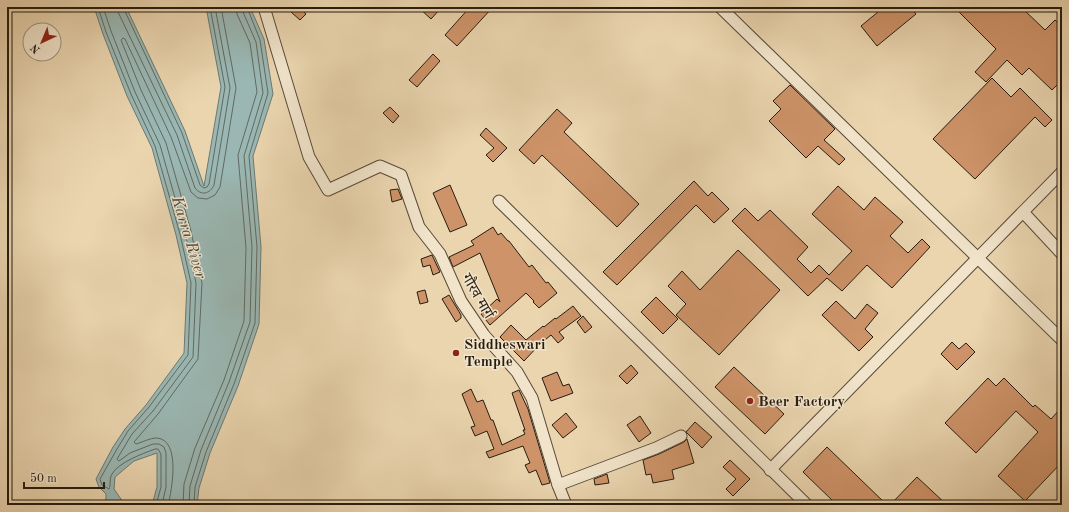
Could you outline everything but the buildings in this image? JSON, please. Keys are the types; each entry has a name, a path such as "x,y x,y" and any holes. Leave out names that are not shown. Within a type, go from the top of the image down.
{"street":[{"name":"गौरव मार्ग","path":"264,7 309,157 328,190 380,166 401,175 419,227 440,254 460,301 484,335 517,372 532,398 558,485 566,505"},
{"path":"720,7 1062,340"},
{"path":"770,470 1062,172"},
{"path":"499,201 807,505"},
{"path":"1023,212 1062,254"},
{"path":"558,485 656,448 681,436"}],"water":[{"name":"Karra River","path":"94,7 126,7 185,131 204,186 221,87 206,7 250,7 264,39 273,94 253,156 261,247 259,324 238,386 210,453 199,488 197,505 152,505 157,487 157,453 134,461 115,477 114,489 125,505 102,505 106,499 106,494 99,487 96,479 113,447 125,429 146,405 184,353 187,283 176,235 152,148 127,96"}],"place":[{"name":"Siddheswari Temple","path":"456,353"},
{"name":"Beer Factory","path":"750,401"}]}
